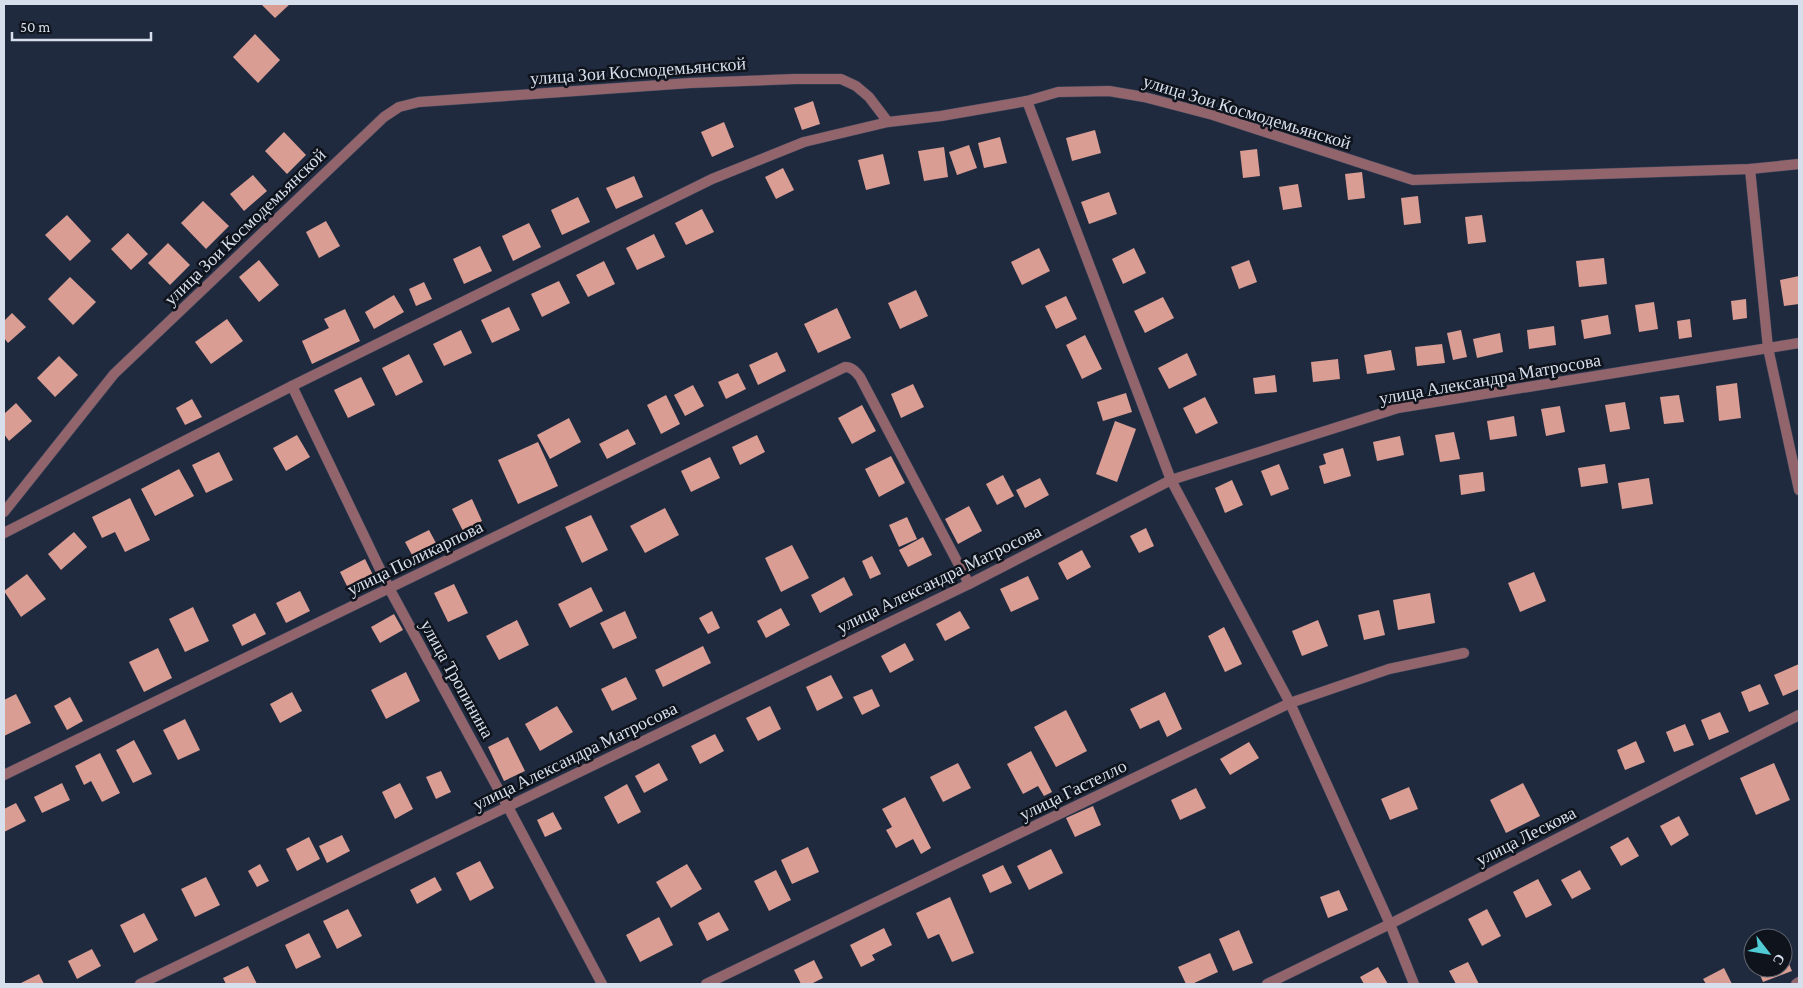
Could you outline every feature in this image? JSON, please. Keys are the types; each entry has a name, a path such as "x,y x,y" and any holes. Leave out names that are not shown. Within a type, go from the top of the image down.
{"street":[{"name":"улица Зои Космодемьянской","path":"4,512 114,374 384,117 400,107 419,102 690,83 841,79 856,86 869,97 888,122 941,116 1027,101 1058,92 1109,91 1144,97 1213,116 1413,180 1750,169 1799,164"},
{"path":"1027,101 1171,480 1290,703 1390,924 1414,984"},
{"path":"4,533 292,386 712,179 804,142 888,122"},
{"path":"1750,169 1768,348 1799,490"},
{"name":"улица Александра Матросова","path":"140,984 969,584 1171,480 1398,408 1799,343"},
{"name":"улица Поликарпова","path":"4,775 840,368 850,367 860,377 969,584"},
{"name":"улица Тропинина","path":"292,386 389,588 602,984"},
{"name":"улица Гастелло","path":"706,984 1290,703 1389,669 1464,653"},
{"name":"улица Лескова","path":"1266,984 1390,924 1799,715"}],"building":[{"path":"261,4 290,4 275,18"},
{"path":"255,34 280,60 258,83 233,57"},
{"path":"813,101 820,124 802,130 794,108"},
{"path":"724,122 734,147 712,157 701,132"},
{"path":"1095,130 1101,153 1072,161 1066,138"},
{"path":"284,132 306,155 287,174 265,151"},
{"path":"1000,137 1007,163 984,168 978,143"},
{"path":"969,145 977,168 957,175 949,152"},
{"path":"944,147 948,177 924,181 918,151"},
{"path":"1257,149 1260,176 1243,178 1240,151"},
{"path":"883,154 890,184 866,190 858,160"},
{"path":"783,168 794,190 776,199 765,177"},
{"path":"1362,172 1365,198 1348,200 1345,174"},
{"path":"253,175 267,191 244,211 230,194"},
{"path":"634,176 643,197 616,209 606,188"},
{"path":"1298,184 1302,207 1283,210 1279,187"},
{"path":"1109,192 1117,214 1089,224 1081,202"},
{"path":"1418,196 1421,223 1404,225 1401,198"},
{"path":"578,197 590,222 562,235 551,210"},
{"path":"203,201 229,226 206,249 181,223"},
{"path":"702,209 714,232 686,245 675,223"},
{"path":"67,215 91,241 70,261 45,235"},
{"path":"1482,215 1486,242 1468,244 1465,217"},
{"path":"326,221 340,246 319,258 306,232"},
{"path":"529,223 541,247 513,261 502,236"},
{"path":"128,233 148,254 131,270 111,249"},
{"path":"654,234 665,257 637,270 626,248"},
{"path":"168,243 190,265 170,285 148,263"},
{"path":"480,246 492,271 464,284 453,259"},
{"path":"1039,248 1050,271 1022,285 1011,262"},
{"path":"1134,248 1146,273 1123,284 1112,259"},
{"path":"1604,258 1607,284 1579,287 1576,261"},
{"path":"259,260 279,285 259,302 239,277"},
{"path":"1249,260 1257,282 1239,289 1231,267"},
{"path":"604,261 615,284 588,297 576,275"},
{"path":"1799,276 1799,304 1784,306 1780,280"},
{"path":"70,277 96,302 73,325 48,299"},
{"path":"559,281 570,303 542,317 531,294"},
{"path":"424,282 432,299 416,306 409,289"},
{"path":"916,290 928,316 900,329 888,303"},
{"path":"394,295 404,312 374,329 365,312"},
{"path":"1066,296 1077,319 1056,329 1045,306"},
{"path":"1163,297 1174,318 1145,333 1134,311"},
{"path":"1746,299 1747,318 1733,320 1731,301"},
{"path":"1654,302 1658,329 1639,332 1635,305"},
{"path":"509,307 520,330 492,343 481,320"},
{"path":"837,308 851,338 818,353 804,324"},
{"path":"345,309 360,341 312,364 302,341 329,328 324,319"},
{"path":"12,313 26,327 8,343 4,338 4,321"},
{"path":"1608,315 1611,334 1584,339 1581,320"},
{"path":"227,319 243,341 211,364 195,342"},
{"path":"1690,319 1692,337 1679,339 1677,321"},
{"path":"1554,326 1556,345 1529,349 1527,330"},
{"path":"461,330 472,353 444,366 433,344"},
{"path":"1461,330 1467,357 1453,360 1447,333"},
{"path":"1500,333 1503,352 1477,358 1473,339"},
{"path":"1085,335 1102,369 1082,379 1066,345"},
{"path":"1442,344 1445,363 1417,366 1415,347"},
{"path":"1391,350 1395,370 1367,374 1364,355"},
{"path":"777,352 786,371 758,385 749,365"},
{"path":"1187,353 1197,375 1169,389 1158,368"},
{"path":"409,354 423,382 396,396 382,368"},
{"path":"59,356 78,375 55,397 37,378"},
{"path":"1338,359 1340,379 1313,382 1311,362"},
{"path":"738,373 746,389 726,399 718,382"},
{"path":"1275,375 1277,392 1255,394 1253,378"},
{"path":"361,377 375,405 348,418 334,390"},
{"path":"1737,383 1741,418 1719,421 1716,386"},
{"path":"913,384 924,407 901,418 891,394"},
{"path":"693,385 704,406 685,416 674,395"},
{"path":"1126,393 1132,412 1103,421 1097,402"},
{"path":"666,395 680,424 661,434 647,405"},
{"path":"1679,395 1684,422 1664,424 1660,397"},
{"path":"1205,397 1218,423 1196,434 1183,408"},
{"path":"192,399 202,417 185,425 176,408"},
{"path":"1625,402 1630,429 1610,432 1605,405"},
{"path":"16,403 32,421 9,441 4,434 4,414"},
{"path":"862,405 876,431 852,444 838,418"},
{"path":"1560,406 1565,432 1546,436 1541,409"},
{"path":"1514,416 1517,436 1490,440 1487,421"},
{"path":"569,418 581,442 550,459 537,435"},
{"path":"1115,421 1136,429 1117,482 1096,474"},
{"path":"628,429 636,444 607,459 599,444"},
{"path":"1454,432 1460,459 1440,462 1435,435"},
{"path":"297,435 310,457 286,471 273,448"},
{"path":"757,435 765,452 740,465 732,447"},
{"path":"1400,436 1404,455 1377,461 1373,442"},
{"path":"538,442 558,486 518,504 498,460"},
{"path":"1343,448 1351,476 1324,484 1319,466 1326,464 1323,454"},
{"path":"219,452 233,480 206,493 192,465"},
{"path":"891,456 905,483 879,497 865,469"},
{"path":"710,457 720,478 691,492 681,471"},
{"path":"1279,464 1289,489 1271,496 1261,471"},
{"path":"1605,464 1608,483 1581,487 1578,468"},
{"path":"179,469 194,496 155,516 141,489"},
{"path":"1483,472 1485,491 1461,495 1459,475"},
{"path":"1003,475 1014,496 997,505 986,484"},
{"path":"1040,478 1049,495 1025,508 1016,490"},
{"path":"1649,478 1653,504 1622,509 1618,483"},
{"path":"1232,480 1243,505 1225,513 1215,488"},
{"path":"130,498 150,540 125,552 115,532 102,538 92,517"},
{"path":"472,499 482,521 463,531 452,509"},
{"path":"969,506 982,531 958,544 945,519"},
{"path":"665,508 679,535 645,553 630,526"},
{"path":"591,515 608,550 582,563 565,527"},
{"path":"907,517 917,539 899,547 889,525"},
{"path":"1146,528 1154,546 1139,553 1130,536"},
{"path":"429,530 436,543 412,555 405,542"},
{"path":"74,532 87,547 61,570 48,554"},
{"path":"923,537 932,555 908,567 899,550"},
{"path":"792,545 809,578 781,592 765,558"},
{"path":"1082,550 1091,567 1067,580 1058,563"},
{"path":"872,556 881,574 870,579 862,561"},
{"path":"365,559 376,581 351,594 340,572"},
{"path":"1534,572 1546,601 1520,612 1508,583"},
{"path":"27,574 46,599 21,617 4,591"},
{"path":"1028,576 1039,599 1011,612 1000,589"},
{"path":"844,577 853,595 820,613 811,595"},
{"path":"454,584 468,613 448,622 434,593"},
{"path":"591,587 603,611 570,628 558,604"},
{"path":"300,591 310,611 286,623 276,603"},
{"path":"1430,593 1435,623 1398,630 1393,600"},
{"path":"193,607 209,641 185,652 169,619"},
{"path":"781,608 790,625 766,638 757,621"},
{"path":"1379,610 1385,635 1364,640 1358,615"},
{"path":"625,611 637,638 613,649 600,623"},
{"path":"712,611 720,628 708,634 699,618"},
{"path":"960,611 970,628 945,641 936,624"},
{"path":"255,613 266,634 242,646 232,625"},
{"path":"394,614 403,630 380,643 371,627"},
{"path":"517,620 529,645 499,660 486,636"},
{"path":"1318,620 1328,646 1302,656 1292,631"},
{"path":"1224,627 1242,664 1225,672 1208,636"},
{"path":"905,643 914,660 890,673 881,656"},
{"path":"703,646 711,663 663,687 655,670"},
{"path":"158,648 172,678 144,692 129,662"},
{"path":"1799,664 1799,689 1783,696 1774,675"},
{"path":"406,672 420,701 386,719 371,690"},
{"path":"831,675 843,698 817,711 806,687"},
{"path":"626,677 637,699 612,711 601,689"},
{"path":"1760,684 1769,704 1749,712 1741,692"},
{"path":"872,689 880,706 862,715 853,697"},
{"path":"292,692 302,711 280,723 270,704"},
{"path":"1165,692 1182,729 1167,737 1159,720 1140,729 1130,709"},
{"path":"16,694 31,723 4,736 4,700"},
{"path":"70,697 83,721 67,730 54,706"},
{"path":"557,706 573,732 540,751 525,724"},
{"path":"770,706 781,729 758,741 746,718"},
{"path":"1066,710 1087,751 1056,767 1034,727"},
{"path":"1720,712 1729,732 1709,740 1701,720"},
{"path":"185,719 200,750 178,760 163,730"},
{"path":"1685,724 1694,745 1674,752 1666,732"},
{"path":"715,734 724,751 700,764 691,746"},
{"path":"508,737 525,771 504,781 488,747"},
{"path":"134,740 152,774 133,783 116,750"},
{"path":"1636,741 1645,762 1625,770 1617,750"},
{"path":"1249,742 1259,758 1230,775 1220,759"},
{"path":"1031,751 1052,792 1044,796 1038,786 1023,794 1007,764"},
{"path":"100,753 120,793 102,802 91,781 84,785 75,766"},
{"path":"659,763 668,780 644,793 635,776"},
{"path":"958,763 971,788 943,802 930,777"},
{"path":"1774,763 1790,800 1756,815 1740,778"},
{"path":"441,771 451,792 436,799 426,777"},
{"path":"62,783 70,800 42,813 34,797"},
{"path":"400,783 413,809 395,819 382,792"},
{"path":"1523,783 1540,816 1506,833 1490,800"},
{"path":"627,784 641,812 618,824 604,797"},
{"path":"1409,787 1418,809 1390,820 1381,799"},
{"path":"1196,788 1206,808 1180,820 1171,800"},
{"path":"905,797 931,848 921,854 913,839 896,848 886,830 892,827 882,809"},
{"path":"16,803 26,821 4,832 4,809"},
{"path":"1093,806 1101,825 1075,837 1066,818"},
{"path":"553,812 562,829 545,837 537,820"},
{"path":"1679,816 1689,835 1671,846 1660,826"},
{"path":"342,835 350,851 327,863 319,846"},
{"path":"309,837 320,859 297,871 286,849"},
{"path":"1628,837 1639,856 1621,866 1610,847"},
{"path":"808,847 819,872 792,884 781,860"},
{"path":"1051,849 1063,873 1029,890 1017,866"},
{"path":"480,861 494,888 470,901 456,873"},
{"path":"260,864 269,881 257,887 248,871"},
{"path":"687,864 702,889 671,908 656,882"},
{"path":"1003,865 1012,883 990,893 982,875"},
{"path":"776,870 791,900 769,911 754,881"},
{"path":"1580,870 1591,889 1572,899 1561,880"},
{"path":"206,877 220,905 195,917 181,889"},
{"path":"435,877 442,890 417,904 410,890"},
{"path":"1538,879 1552,905 1526,918 1513,892"},
{"path":"1339,890 1348,910 1328,918 1320,897"},
{"path":"950,897 974,953 952,962 939,934 928,939 916,913"},
{"path":"348,909 362,936 337,949 323,921"},
{"path":"1487,909 1501,936 1482,946 1468,919"},
{"path":"719,912 729,930 707,941 698,923"},
{"path":"144,913 158,940 134,953 120,925"},
{"path":"659,917 673,945 640,962 626,935"},
{"path":"884,928 892,945 872,955 875,960 861,967 850,945"},
{"path":"1239,930 1253,963 1233,971 1219,939"},
{"path":"309,933 321,957 296,969 285,945"},
{"path":"92,949 101,966 77,979 68,961"},
{"path":"1210,953 1218,972 1192,984 1186,984 1178,967"},
{"path":"814,960 823,978 811,984 801,984 794,970"},
{"path":"1468,962 1479,984 1456,984 1449,971"},
{"path":"248,966 257,984 226,984 223,978"},
{"path":"1378,967 1388,984 1364,984 1360,977"},
{"path":"1724,968 1732,984 1706,984 1703,979"},
{"path":"39,974 44,984 19,984"},
{"path":"1761,978 1774,978 1763,982"}]}
